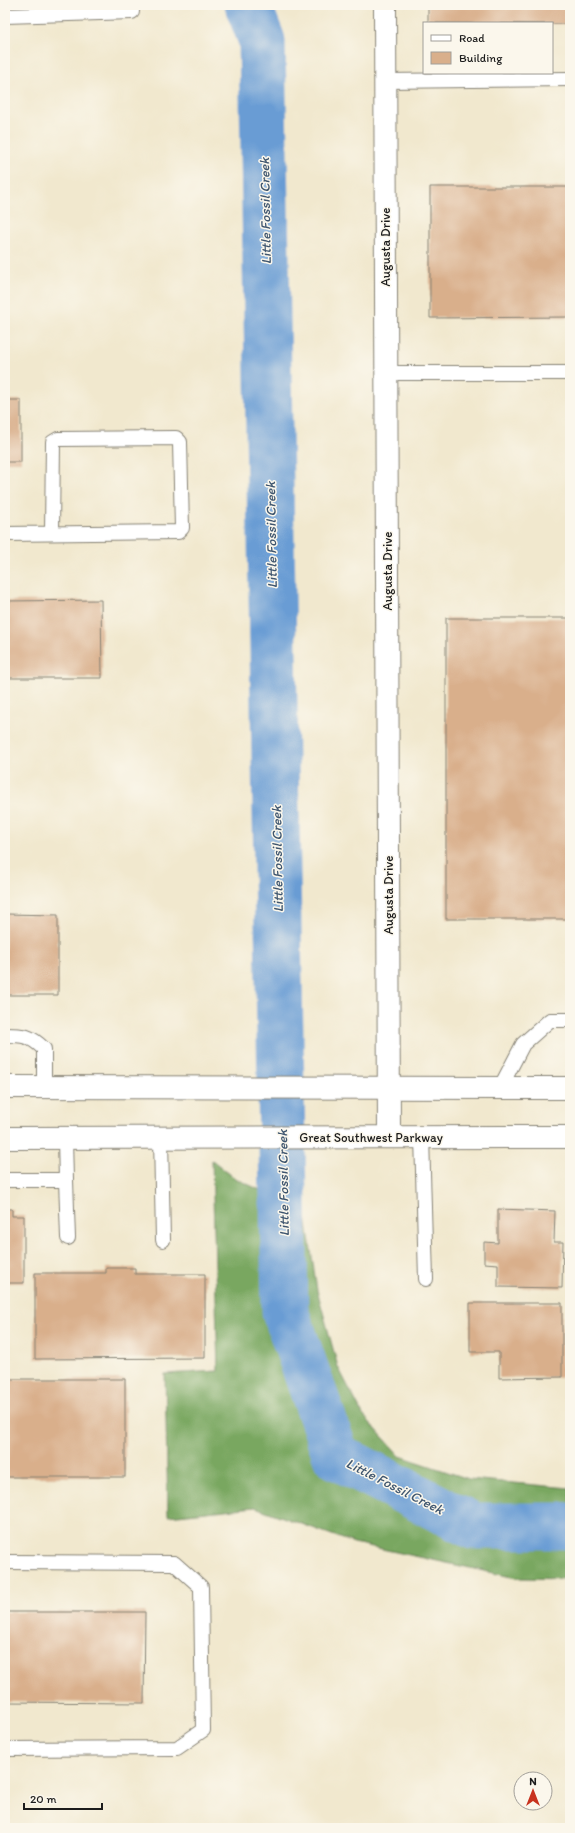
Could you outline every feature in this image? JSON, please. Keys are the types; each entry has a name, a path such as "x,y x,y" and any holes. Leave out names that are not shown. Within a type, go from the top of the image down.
{"street":[{"name":"Augusta Drive","path":"385,5 389,1136"},
{"path":"5,1087 570,1088"},
{"name":"Great Southwest Parkway","path":"5,1138 364,1136 570,1137"}],"lane":[{"path":"5,16 132,12 132,5"},
{"path":"385,81 570,79"},
{"path":"386,373 570,373"},
{"path":"5,534 178,532 182,528 180,442 176,438 58,439 53,442 52,533"},
{"path":"500,1088 523,1044 550,1020 570,1020"},
{"path":"5,1035 20,1035 33,1038 44,1048 44,1087"},
{"path":"422,1136 426,1279"},
{"path":"161,1137 163,1240"},
{"path":"65,1138 68,1238"},
{"path":"5,1180 66,1180"},
{"path":"5,1562 174,1563 201,1587 203,1730 177,1748 5,1749"}],"green space":[{"path":"212,1160 236,1179 305,1210 317,1290 338,1367 363,1415 400,1456 469,1479 570,1488 570,1579 516,1578 354,1543 255,1507 168,1516 165,1374 218,1371"}],"building":[{"path":"428,5 570,5 570,24 553,24 553,22 428,22"},
{"path":"430,187 570,187 570,317 430,318"},
{"path":"5,400 21,400 21,462 5,462"},
{"path":"101,600 102,678 8,678 8,681 5,681 5,601"},
{"path":"446,618 570,618 570,919 446,919"},
{"path":"5,914 58,915 58,995 5,995"},
{"path":"5,1209 12,1209 12,1216 24,1216 24,1283 5,1283"},
{"path":"498,1209 555,1211 554,1242 563,1242 562,1288 498,1287 498,1264 484,1263 484,1242 498,1243"},
{"path":"106,1268 135,1268 135,1274 205,1274 205,1358 35,1359 35,1273 106,1273"},
{"path":"470,1303 562,1303 562,1377 499,1378 499,1352 470,1352"},
{"path":"5,1379 125,1379 125,1477 5,1477"},
{"path":"5,1612 145,1612 144,1703 5,1702"}],"waterway":[{"name":"Little Fossil Creek","path":"248,5 262,41 285,1311 336,1456 473,1526 570,1526"}]}
